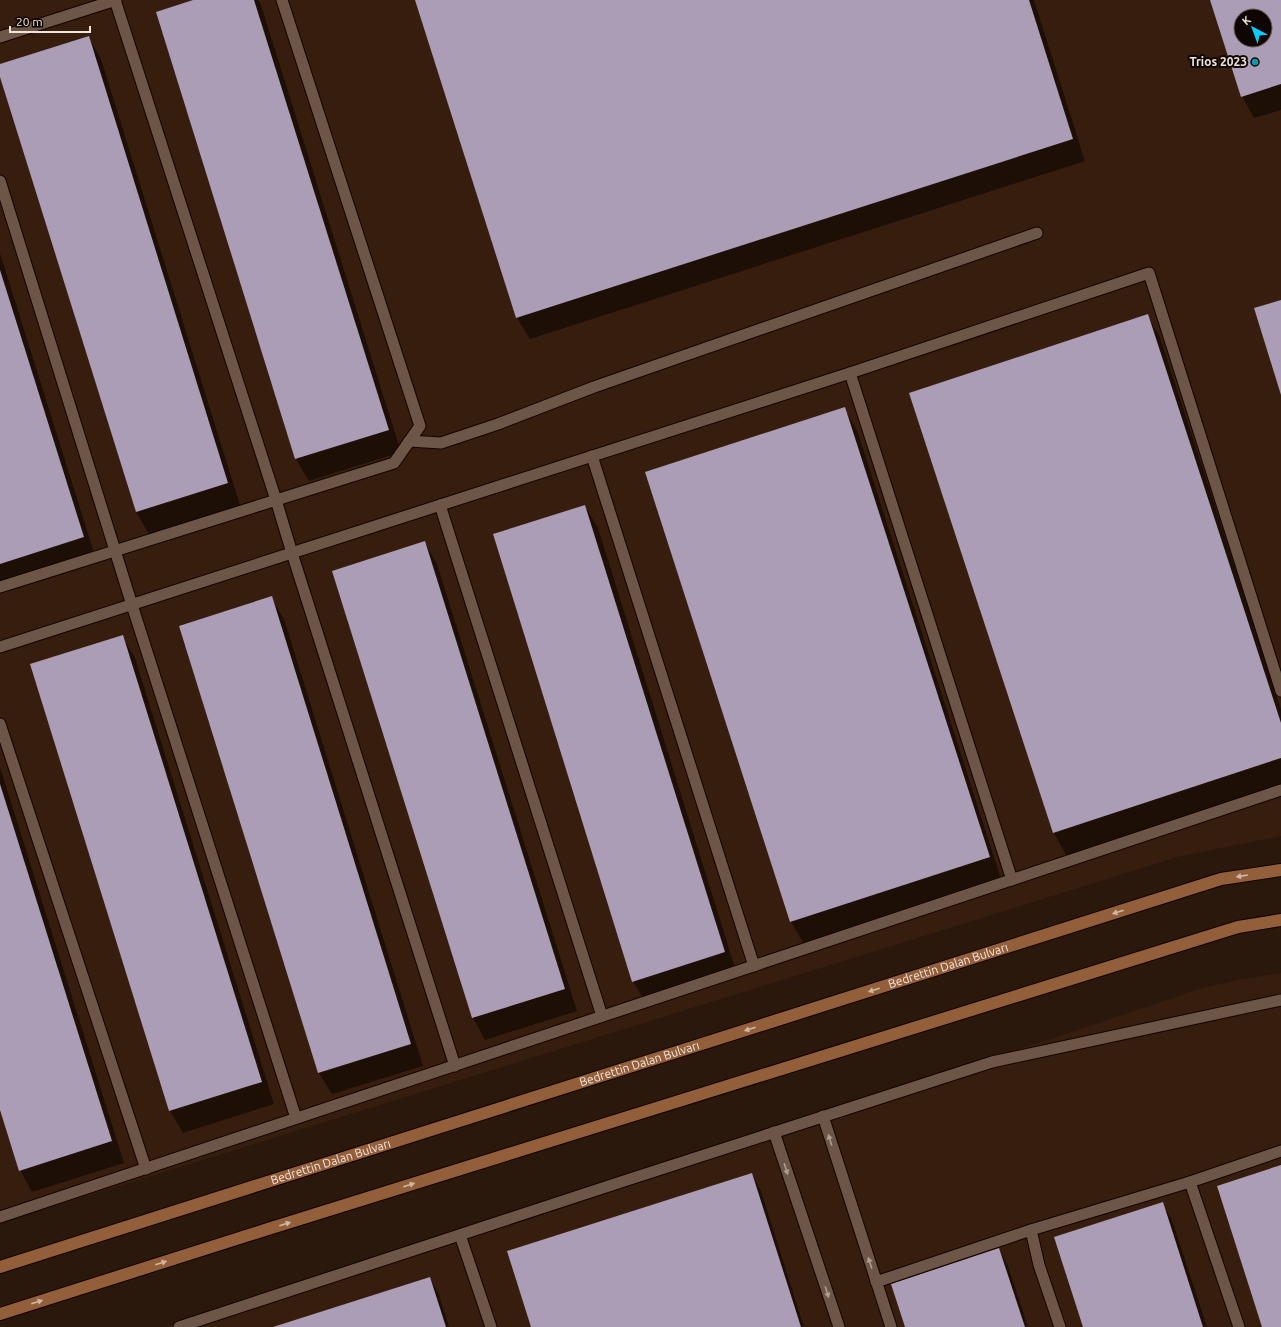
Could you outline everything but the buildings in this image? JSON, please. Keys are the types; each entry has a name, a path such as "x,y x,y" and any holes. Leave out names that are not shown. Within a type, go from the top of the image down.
{"main road":[{"name":"Bedrettin Dalan Bulvarı","path":"0,1267 1221,879 1281,870"},
{"path":"0,1314 283,1224 1238,927 1281,920"}],"lane":[{"path":"0,37 116,0 455,1066"},
{"path":"0,587 394,463 420,426 282,0"},
{"path":"0,181 132,605 296,1118"},
{"path":"409,441 441,443 498,424 594,387 1037,233"},
{"path":"0,647 850,374 1149,273 1281,691"},
{"path":"850,374 1012,880"},
{"path":"592,456 754,966"},
{"path":"440,505 602,1016"},
{"path":"0,724 146,1169"},
{"path":"0,1217 1281,790"},
{"path":"179,1327 822,1116 992,1062 1281,1000"},
{"path":"822,1116 890,1327"},
{"path":"774,1132 839,1327"},
{"path":"876,1282 1031,1230 1190,1182 1281,1151"},
{"path":"1190,1182 1238,1327"},
{"path":"1031,1230 1038,1265 1060,1327"},
{"path":"460,1234 491,1327"}],"shaded area":[{"path":"0,0 1281,0 1281,836 1181,856 0,1223"},
{"path":"1281,973 1281,1327 165,1327 315,1277 806,1120 925,1078 1048,1040 1202,988"}],"place":[{"name":"Trios 2023","path":"1255,62"}]}
